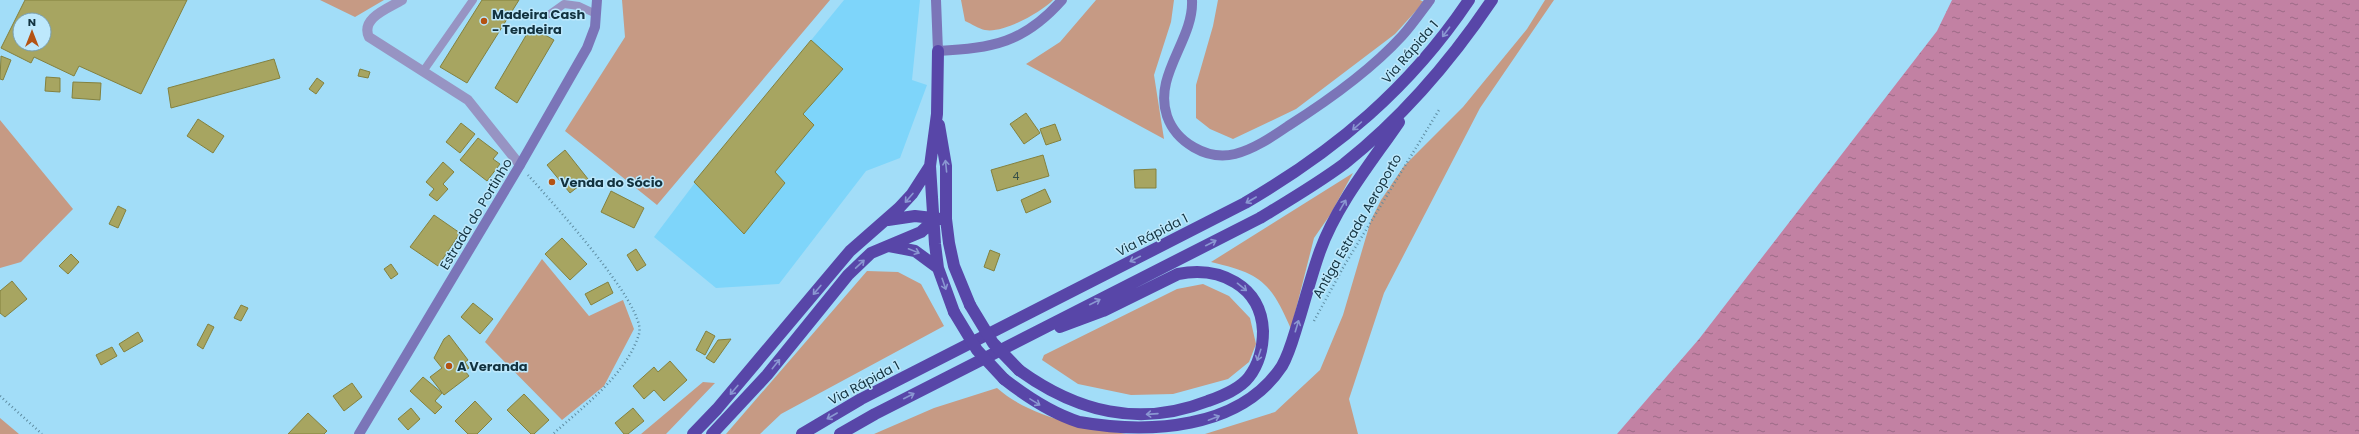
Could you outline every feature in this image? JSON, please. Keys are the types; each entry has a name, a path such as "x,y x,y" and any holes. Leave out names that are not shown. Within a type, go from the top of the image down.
{"highway":[{"name":"Via Rápida 1","path":"802,434 861,399 1238,207 1282,181 1330,148 1379,107 1425,58 1469,0"},
{"path":"840,434 874,414 1273,210 1343,164 1366,145 1417,96 1458,49 1492,0"},
{"path":"938,51 937,114 930,166 940,219 954,266 970,305 992,343 1019,370 1055,394 1094,409 1120,414 1174,412 1221,396 1238,387 1248,378 1257,363 1262,347 1263,336 1260,314 1252,296 1233,280 1208,273 1192,272 1178,274 1103,311 1010,345"},
{"path":"937,114 946,166 940,219 935,244 938,268 954,312 977,350 1004,379 1038,404 1058,414 1101,427 1126,430 1167,430 1186,427 1221,415 1252,398 1270,381 1283,365 1321,250 1342,206 1364,170 1417,96"},
{"path":"693,434 718,410 850,251 912,194 930,166"},
{"path":"885,220 915,216 940,219"},
{"path":"712,434 767,375 848,275 871,253 922,232 940,219"},
{"path":"884,247 899,247 915,251 938,268"}],"main road":[{"name":"Estrada do Portinho","path":"359,434 520,165 587,48 595,27 597,0"},
{"path":"936,0 938,51 976,49 1008,40 1028,31 1048,16 1062,0"},
{"path":"1192,0 1190,20 1168,75 1164,102 1173,128 1185,141 1205,153 1219,155 1235,154 1262,143 1352,82 1402,36 1430,0"}],"street":[{"path":"402,0 369,22 367,25 368,34 373,41 424,70 468,100 520,165"}],"lane":[{"path":"424,70 473,0"},
{"path":"550,14 564,4 570,4 596,14"}],"path":[{"name":"Antiga Estrada Aeroporto","path":"1313,324 1344,266 1439,110"},
{"path":"520,165 623,290 638,319 640,332 626,360 606,387 553,434"},
{"path":"0,396 42,434"}],"shaded area":[{"path":"320,0 384,0 355,17"},
{"path":"622,0 830,0 657,205 565,131 625,37"},
{"path":"844,0 920,0 912,80 927,85 900,158 866,171 779,284 716,288 654,237 700,176"},
{"path":"961,0 1053,0 1048,5 1021,21 1001,29 985,30 965,21"},
{"path":"1096,0 1174,0 1171,22 1154,75 1164,139 1026,64 1060,42"},
{"path":"1218,0 1420,0 1424,2 1395,34 1296,109 1233,139 1210,129 1196,118 1196,85 1213,26"},
{"path":"1545,0 1554,0 1480,108 1384,293 1349,399 1358,434 1205,434 1275,412 1320,370 1343,315 1371,220 1381,200 1404,166 1463,107 1527,29"},
{"path":"0,120 73,209 21,262 0,268"},
{"path":"1353,173 1330,215 1314,238 1291,329 1277,300 1262,282 1242,271 1211,262"},
{"path":"542,259 589,316 623,300 634,329 604,386 562,420 485,342"},
{"path":"867,271 898,272 921,284 944,326 781,414 760,434 726,434"},
{"path":"1203,284 1229,296 1250,318 1256,344 1249,362 1228,379 1173,394 1131,395 1078,384 1042,360 1044,355 1177,289"},
{"path":"703,382 715,383 666,434 641,434"},
{"path":"997,388 1025,407 1041,414 1092,428 1126,434 874,434 934,408"},
{"path":"0,418 19,434 0,434"}],"water":[{"path":"1952,0 2359,0 2359,434 1617,434 1699,339 1937,31"}],"building":[{"path":"25,0 187,0 141,94 79,66 74,76 34,57 31,63 1,48 12,26 12,52 52,52 52,12 19,12"},
{"path":"482,0 519,0 467,83 440,67"},
{"path":"531,27 554,40 517,103 495,88"},
{"path":"811,40 843,69 803,114 814,125 775,172 785,183 744,234 694,182"},
{"path":"1,56 11,60 3,80 0,79"},
{"path":"274,59 280,78 171,108 168,88"},
{"path":"360,69 370,72 368,78 358,76"},
{"path":"46,77 60,78 60,92 45,91"},
{"path":"317,78 324,83 316,94 309,89"},
{"path":"73,82 101,83 100,100 72,98"},
{"path":"1026,113 1040,133 1024,144 1010,124"},
{"path":"198,119 224,136 213,153 187,136"},
{"path":"461,123 475,134 460,153 446,142"},
{"path":"1055,124 1061,140 1046,145 1040,129"},
{"path":"478,138 498,153 493,159 500,164 487,181 460,160"},
{"path":"565,150 588,179 570,193 547,165"},
{"path":"1043,155 1049,176 997,191 991,170"},
{"path":"443,162 454,172 443,184 448,189 437,201 429,195 434,189 426,182"},
{"path":"1156,169 1156,188 1135,188 1134,170"},
{"path":"1045,189 1051,202 1026,213 1021,200"},
{"path":"611,191 644,208 634,228 601,212"},
{"path":"118,206 126,210 118,228 109,224"},
{"path":"434,215 460,233 438,266 410,247"},
{"path":"562,238 587,264 570,280 545,254"},
{"path":"636,249 646,265 637,271 627,255"},
{"path":"990,250 1000,254 994,271 984,267"},
{"path":"71,254 79,262 68,274 59,266"},
{"path":"391,264 398,274 391,279 384,269"},
{"path":"12,281 27,299 5,317 0,313 0,291"},
{"path":"608,282 613,293 591,305 585,294"},
{"path":"473,303 493,319 480,334 461,317"},
{"path":"241,305 248,308 241,321 234,318"},
{"path":"208,324 214,327 203,349 197,345"},
{"path":"706,331 715,336 705,355 696,350"},
{"path":"138,332 143,341 124,352 119,344"},
{"path":"449,335 468,360 465,362 469,368 465,371 469,376 444,395 430,377 442,368 434,358 444,339"},
{"path":"731,339 714,363 706,358 718,340"},
{"path":"112,347 117,356 101,365 96,355"},
{"path":"670,361 687,380 664,401 654,390 644,399 633,386 654,367 658,372"},
{"path":"423,377 442,393 435,401 442,407 435,414 410,391"},
{"path":"352,383 362,397 344,411 333,396"},
{"path":"524,394 549,420 534,434 531,434 507,410"},
{"path":"475,401 492,419 477,434 468,434 455,421"},
{"path":"411,408 420,419 408,430 398,419"},
{"path":"633,408 644,421 628,434 624,434 615,423"},
{"path":"308,413 327,431 324,434 288,434"}],"place":[{"name":"Madeira Cash - Tendeira","path":"484,21"},
{"name":"Venda do Sócio","path":"552,182"},
{"name":"A Veranda","path":"449,366"}]}
